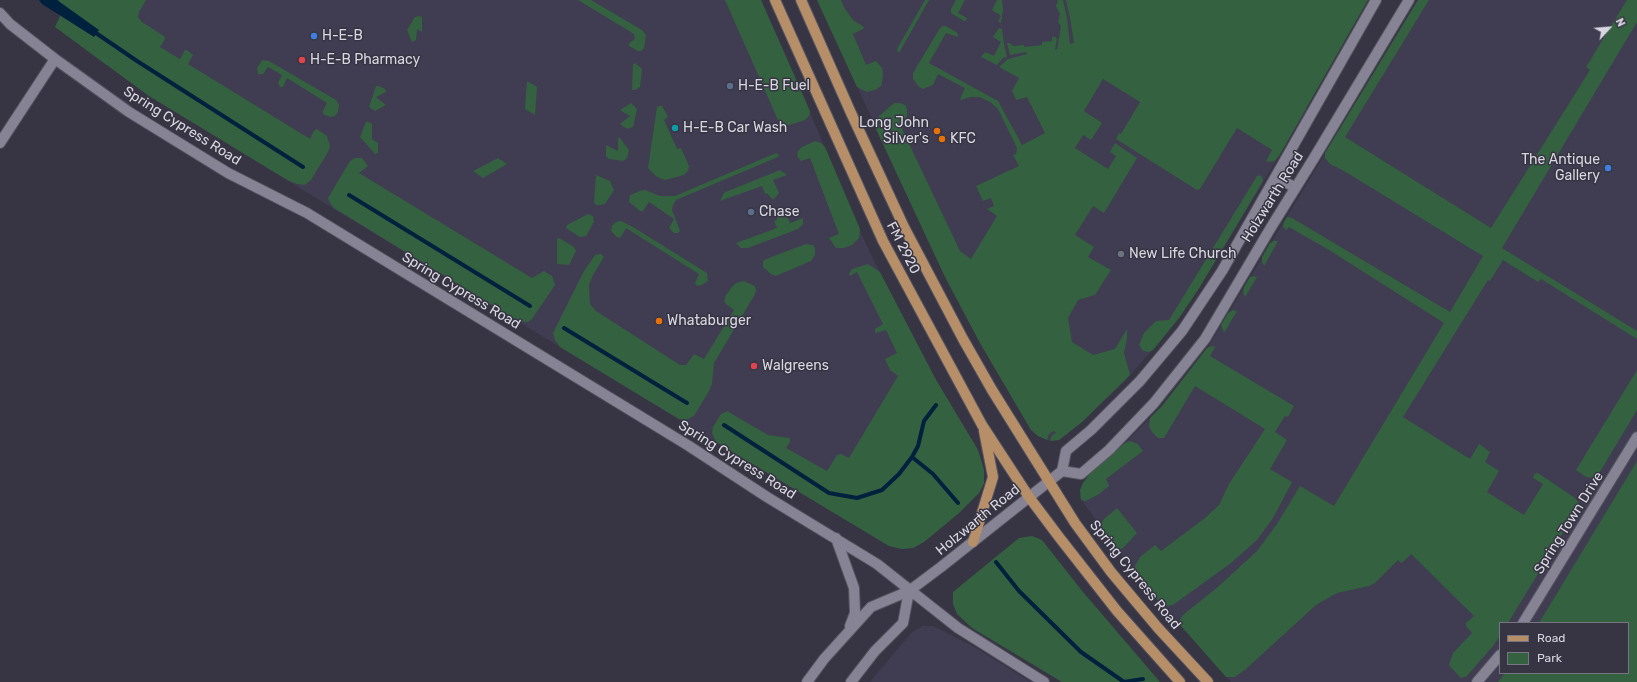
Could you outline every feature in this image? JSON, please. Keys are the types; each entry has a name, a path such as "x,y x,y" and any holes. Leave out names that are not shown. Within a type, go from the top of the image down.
{"main road":[{"name":"FM 2920","path":"775,0 883,241 982,425 1029,497 1117,611 1180,682"},
{"name":"FM 2920","path":"801,0 851,113 908,234 963,339 1048,481"},
{"name":"Holzwarth Road","path":"807,682 849,629 871,607 909,591 1062,471 1066,451 1091,430 1140,381 1182,331 1222,270 1376,0"},
{"name":"Holzwarth Road","path":"1062,471 1081,474 1109,450 1154,403 1205,339 1409,0"},
{"name":"Spring Cypress Road","path":"0,13 10,24 55,59 129,112 228,173 307,213 689,446 767,497 877,564 909,591 958,628 1044,682"},
{"path":"0,144 55,59"},
{"path":"1276,176 1295,188"},
{"path":"973,542 993,477 982,425"},
{"name":"Spring Town Drive","path":"1524,622 1637,437"},
{"name":"Spring Cypress Road","path":"1048,481 1075,523 1111,572 1158,628 1208,682"},
{"path":"836,538 854,588 854,613 849,629"},
{"path":"851,682 875,651 903,623 909,591"},
{"path":"1477,682 1499,656"}],"shaded area":[{"path":"117,0 761,0 800,88 856,223 889,291 935,378 978,450 984,470 984,483 979,493 959,513 924,542 913,548 902,549 889,546 727,449 149,96 86,50"},
{"path":"817,0 1114,0 1307,109 1219,256 1179,318 1124,382 1082,422 1059,440 1050,441 1038,436 1031,430 980,343 945,277"},
{"path":"1418,0 1637,0 1637,682 1231,682 1133,571 1080,498 1083,483 1092,471 1125,443 1162,406 1205,352"},
{"path":"922,626 933,626 971,645 1031,682 870,682 911,633"}],"green space":[{"path":"59,0 146,0 139,12 138,17 142,22 164,36 165,39 160,47 180,59 185,50 187,50 193,55 188,64 310,139 314,131 317,129 327,136 330,146 328,152 311,180 305,185 289,181 149,96 55,27 60,16 55,7"},
{"path":"578,0 591,0 642,30 646,35 644,48 641,51 638,51 629,46 629,43 635,39 634,34"},
{"path":"725,0 761,0 810,111 809,116 805,120 786,126 778,120"},
{"path":"817,0 841,0 845,9 853,20 864,27 853,34 866,65 876,61 882,68 883,76 881,86 875,90 867,92 857,87"},
{"path":"925,0 929,0 899,53 897,50 898,47"},
{"path":"956,0 965,0 958,13 967,18 966,21 951,13 951,9"},
{"path":"997,0 1002,0 1003,10 1001,23 998,21 1001,16 992,10"},
{"path":"1058,0 1063,0 1070,44 1074,43 1066,0 1368,0 1279,156 1274,161 1266,161 1272,150 1237,128 1200,189 1197,190 1116,139 1119,133 1121,134 1140,102 1103,79 1084,111 1102,123 1091,140 1083,135 1075,148 1108,169 1116,156 1110,152 1115,143 1137,158 1104,213 1093,206 1075,235 1094,247 1088,257 1111,270 1095,295 1078,300 1068,318 1072,342 1093,355 1115,349 1127,329 1127,339 1124,353 1130,375 1082,422 1059,440 1050,441 1052,435 1056,433 1054,431 1049,434 1047,440 1038,436 1031,430 980,343 945,277 874,125 878,117 894,103 905,105 907,109 907,116 902,129 960,251 971,259 997,216 987,209 994,206 991,198 983,201 976,186 1019,166 1013,155 1016,154 1017,148 998,109 990,102 980,97 970,97 961,100 960,99 965,88 938,74 933,85 923,89 919,87 913,79 913,73 940,28 946,26 956,32 958,37 946,33 929,63 998,101 1022,145 1045,133 1027,97 1016,100 1012,91 1019,78 999,67 1008,59 1027,54 1026,52 1010,55 1007,43 1010,43 1013,46 1024,45 1024,47 1042,45 1042,42 1052,41 1052,37 1055,37 1057,38 1055,50 1057,49 1061,26 1058,22 1060,14 1056,6"},
{"path":"1418,0 1429,0 1345,137 1491,228 1590,70 1586,67 1627,0 1637,0 1637,22 1502,248 1637,331 1637,339 1541,279 1538,282 1503,260 1490,281 1488,280 1403,417 1470,459 1479,444 1490,452 1485,462 1499,471 1487,492 1524,515 1543,484 1533,478 1534,474 1538,473 1575,498 1578,502 1578,508 1509,622 1499,622 1499,637 1466,677 1461,678 1449,665 1453,653 1472,633 1466,626 1466,623 1474,616 1411,554 1401,563 1398,560 1375,583 1369,586 1337,593 1316,605 1246,669 1235,677 1226,677 1181,626 1180,620 1183,615 1219,586 1257,551 1277,524 1300,486 1334,506 1444,323 1329,250 1289,227 1286,230 1283,227 1287,217 1292,218 1450,312 1483,256 1344,171 1330,164 1325,158 1325,153"},
{"path":"415,17 422,17 422,32 417,29 416,40 412,42 407,30"},
{"path":"999,28 1002,29 1007,57 1003,58 997,65 981,57 985,52 994,56 1001,42 993,37"},
{"path":"262,60 269,61 336,100 339,105 338,112 335,116 330,117 323,114 327,103 287,78 283,87 280,87 278,83 282,75 268,67 263,74 258,74 257,68"},
{"path":"635,63 642,69 640,87 632,90 633,64"},
{"path":"527,81 537,87 535,115 525,109"},
{"path":"376,86 385,89 386,92 376,97 386,105 375,111 369,107"},
{"path":"631,103 637,109 633,127 627,129 620,124 630,116 620,110"},
{"path":"662,106 668,117 664,120 677,149 681,148 689,166 688,171 684,175 665,180 657,177 648,168 657,107"},
{"path":"366,122 372,124 372,139 378,143 378,153 375,154 360,137"},
{"path":"618,138 620,138 629,150 627,158 623,161 609,159 606,156 606,145 618,151"},
{"path":"815,141 821,143 825,147 860,229 859,238 852,245 844,248 836,248 829,238 839,234 810,158 801,161 797,156 798,151 802,147"},
{"path":"776,153 779,155 778,157 676,200 672,210 680,231 678,233 674,233 669,228 674,219 649,202 643,211 640,211 629,202 630,195 645,190 660,196 675,196"},
{"path":"355,158 362,158 368,166 359,173 532,278 544,271 552,276 555,285 532,319 528,322 518,321 334,208 328,198 350,161"},
{"path":"498,158 507,164 483,178 473,171"},
{"path":"780,170 787,175 773,180 779,193 773,200 767,193 765,194 762,186 720,201 724,193"},
{"path":"596,175 610,181 614,190 605,204 596,205 594,202"},
{"path":"1260,175 1263,181 1198,290 1179,318 1153,350 1149,352 1143,351 1139,345 1144,333 1156,321 1169,320 1257,176"},
{"path":"588,214 593,216 594,222 586,236 580,237 566,228 567,225"},
{"path":"778,215 788,218 790,223 803,218 803,224 798,229 748,248 741,248 736,243 777,228 774,221 777,220"},
{"path":"621,221 707,273 708,281 697,286 695,283 699,274 626,228 621,237 618,238 611,231 612,226 616,222"},
{"path":"559,238 574,247 576,251 569,265 557,264 557,239"},
{"path":"1278,241 1264,266 1262,257 1270,243"},
{"path":"806,244 813,245 815,248 815,255 811,261 776,276 771,274 763,267 763,261 766,259"},
{"path":"601,254 604,257 589,285 590,304 596,311 680,365 686,365 694,354 704,359 734,310 724,301 726,295 732,287 736,283 744,281 755,286 756,291 754,296 714,363 712,384 694,416 686,420 679,419 560,347 555,340 553,333 584,271 595,255"},
{"path":"868,264 880,272 935,378 978,450 984,470 984,483 979,493 959,513 924,542 913,548 902,549 889,546 716,442 712,433 713,427 721,414 727,411 768,435 790,438 790,442 786,448 827,471 837,455 841,454 849,458 898,376 890,370 885,359 897,353 886,330 875,333 875,329 883,324 857,272 850,276 849,274 852,269"},
{"path":"1250,277 1257,277 1245,297 1243,292 1244,287"},
{"path":"1233,310 1237,311 1224,333 1221,325 1228,313"},
{"path":"1212,346 1215,347 1210,356 1294,406 1288,417 1285,416 1275,432 1287,440 1270,469 1292,482 1273,518 1257,540 1231,563 1173,605 1167,606 1161,604 1136,574 1135,566 1140,557 1155,545 1161,551 1205,518 1219,505 1229,484 1265,429 1195,386 1164,438 1158,438 1152,432 1149,426 1150,418 1162,406 1207,348"},
{"path":"1637,370 1637,410 1598,475 1594,478 1586,477 1576,470"},
{"path":"1130,441 1138,444 1143,451 1106,479 1109,486 1099,494 1086,501 1081,500 1080,490 1083,483 1092,471 1125,443"},
{"path":"1637,461 1637,682 1498,682 1504,674 1629,674 1629,622 1540,622"},
{"path":"1117,508 1137,533 1123,548 1120,549 1115,547 1102,530 1101,524 1104,519"},
{"path":"1032,536 1042,540 1083,592 1160,682 1062,682 972,628 957,614 953,604 953,592 1019,538"}],"water":[{"path":"39,0 57,0 99,30 94,37 42,4"}],"waterway":[{"path":"93,31 137,61 303,167"},
{"path":"349,195 530,306"},
{"path":"564,328 687,403"},
{"path":"724,425 829,493 857,498 882,490 899,474 912,457 918,446 924,421 936,405"},
{"path":"912,457 933,474 958,503"},
{"path":"996,562 1019,591 1081,652 1124,682 1143,679"}],"place":[{"name":"H-E-B","path":"314,36"},
{"name":"H-E-B Pharmacy","path":"302,60"},
{"name":"H-E-B Fuel","path":"730,86"},
{"name":"H-E-B Car Wash","path":"675,128"},
{"name":"Long John Silver's","path":"937,131"},
{"name":"KFC","path":"942,139"},
{"name":"The Antique Gallery","path":"1608,168"},
{"name":"Chase","path":"751,212"},
{"name":"New Life Church","path":"1121,254"},
{"name":"Whataburger","path":"659,321"},
{"name":"Walgreens","path":"754,366"}]}
